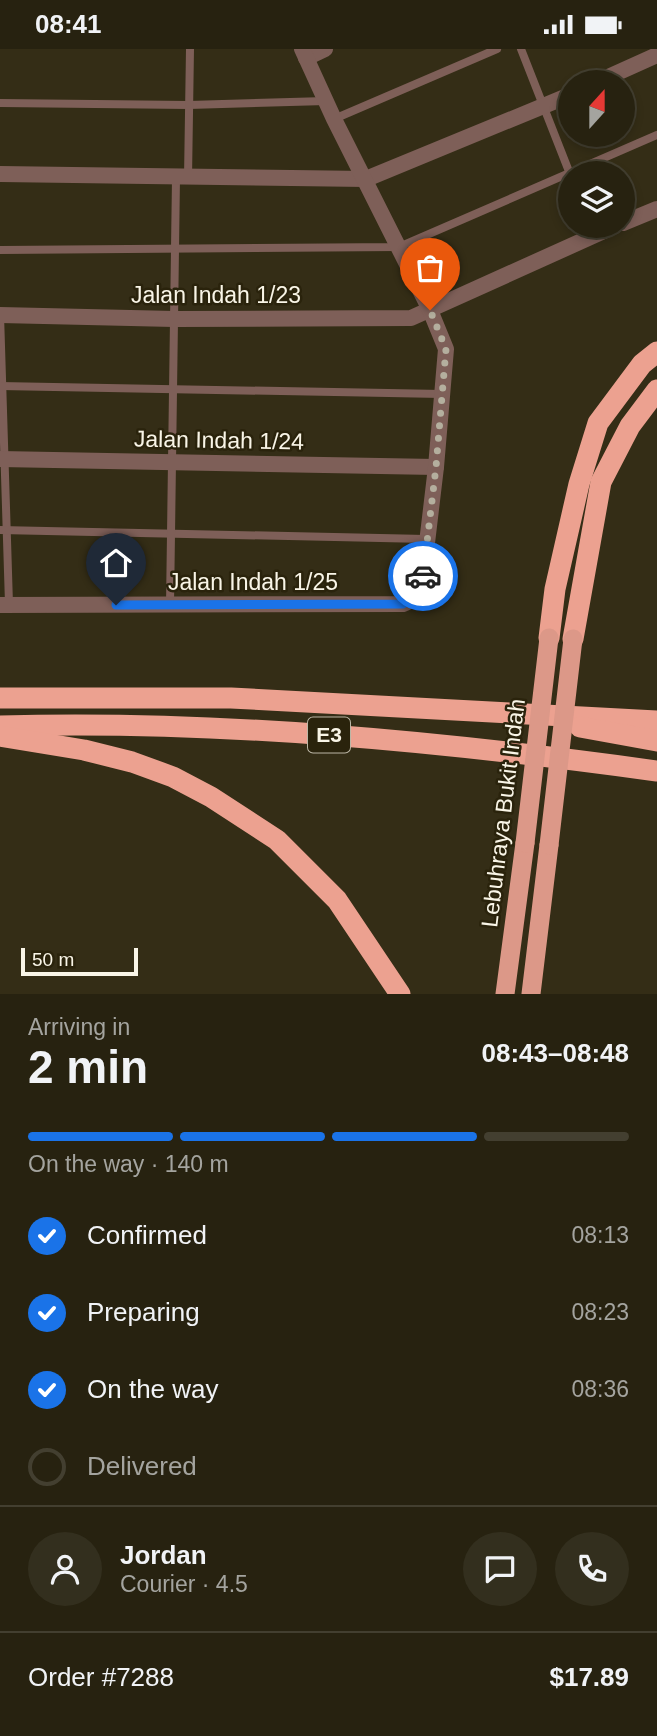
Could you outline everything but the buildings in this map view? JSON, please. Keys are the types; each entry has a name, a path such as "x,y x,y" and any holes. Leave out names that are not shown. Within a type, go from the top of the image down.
{"highway":[{"path":"549,638 558,576 579,484 598,423 642,364 657,352"},
{"path":"531,994 573,639 601,482 630,426 657,390"},
{"name":"Lebuhraya Bukit Indah","path":"505,994 549,638"},
{"name":"E3","path":"0,698 231,698 495,712 657,741"},
{"path":"495,712 657,721"},
{"name":"E3","path":"0,726 145,726 391,739 519,752 657,771"},
{"path":"0,736 85,750 132,762 173,777 211,797 276,840 337,900 400,994"}],"street":[{"path":"325,49 304,53 334,119 430,310 446,349 436,467 426,539"},
{"path":"624,70 657,55"},
{"path":"0,174 366,179 558,100"},
{"path":"635,218 657,209"},
{"name":"Jalan Indah 1/23","path":"0,314 174,319 411,318 578,238"},
{"name":"Jalan Indah 1/24","path":"2,459 436,467"},
{"name":"Jalan Indah 1/25","path":"4,604 403,604 418,594 422,585 426,539"}],"lane":[{"path":"170,605 175,249 189,105 190,49"},
{"path":"334,119 498,49"},
{"path":"521,49 565,161"},
{"path":"0,103 189,105 326,101"},
{"path":"599,161 657,135"},
{"path":"0,250 399,247 558,179"},
{"path":"0,314 4,604"},
{"path":"1,386 442,394"},
{"path":"3,530 426,539"}],"way so far":[{"path":"423,576 446,349 430,310"}],"route":[{"path":"116,605 403,604 418,594 423,576"}]}
